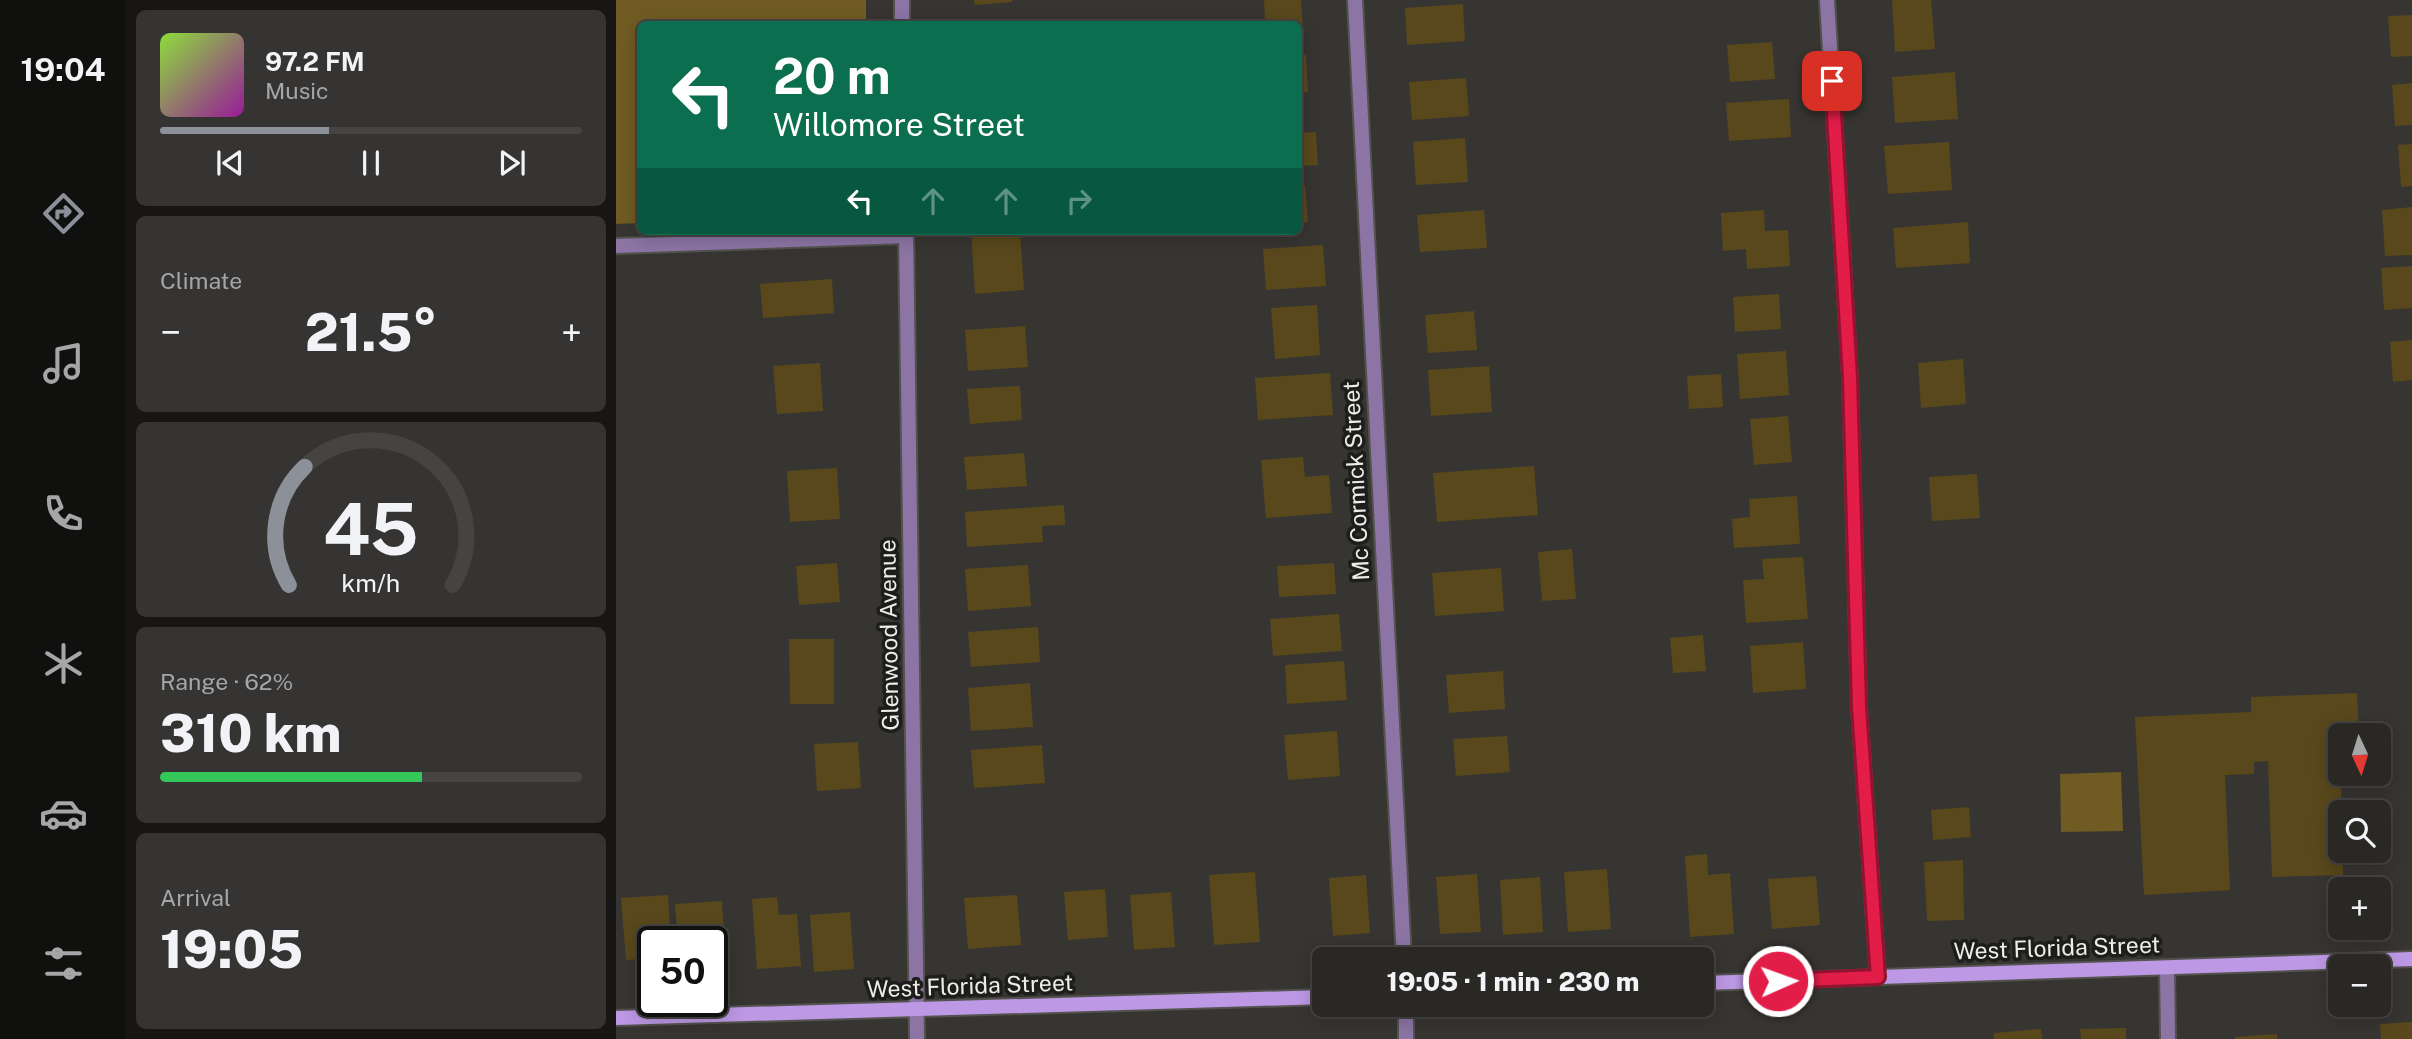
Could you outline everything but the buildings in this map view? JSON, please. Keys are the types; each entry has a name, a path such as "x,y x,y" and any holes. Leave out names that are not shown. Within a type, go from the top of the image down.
{"main road":[{"name":"West Florida Street","path":"1714,983 2412,959"},
{"name":"West Florida Street","path":"616,1018 916,1012 1312,998"}],"street":[{"path":"902,0 902,21"},
{"name":"Mc Cormick Street","path":"1355,0 1403,947"},
{"path":"1827,0 1850,377 1859,707 1878,977"},
{"path":"616,246 861,235"},
{"name":"Glenwood Avenue","path":"906,235 917,1039"},
{"path":"2167,968 2168,1039"},
{"path":"1406,1017 1406,1039"}],"shaded area":[{"path":"616,0 866,0 866,21 637,21 637,223 616,224"},
{"path":"2121,772 2123,831 2061,832 2060,774"}],"route":[{"path":"1778,981 1878,977 1859,707 1850,377 1832,81"}]}
